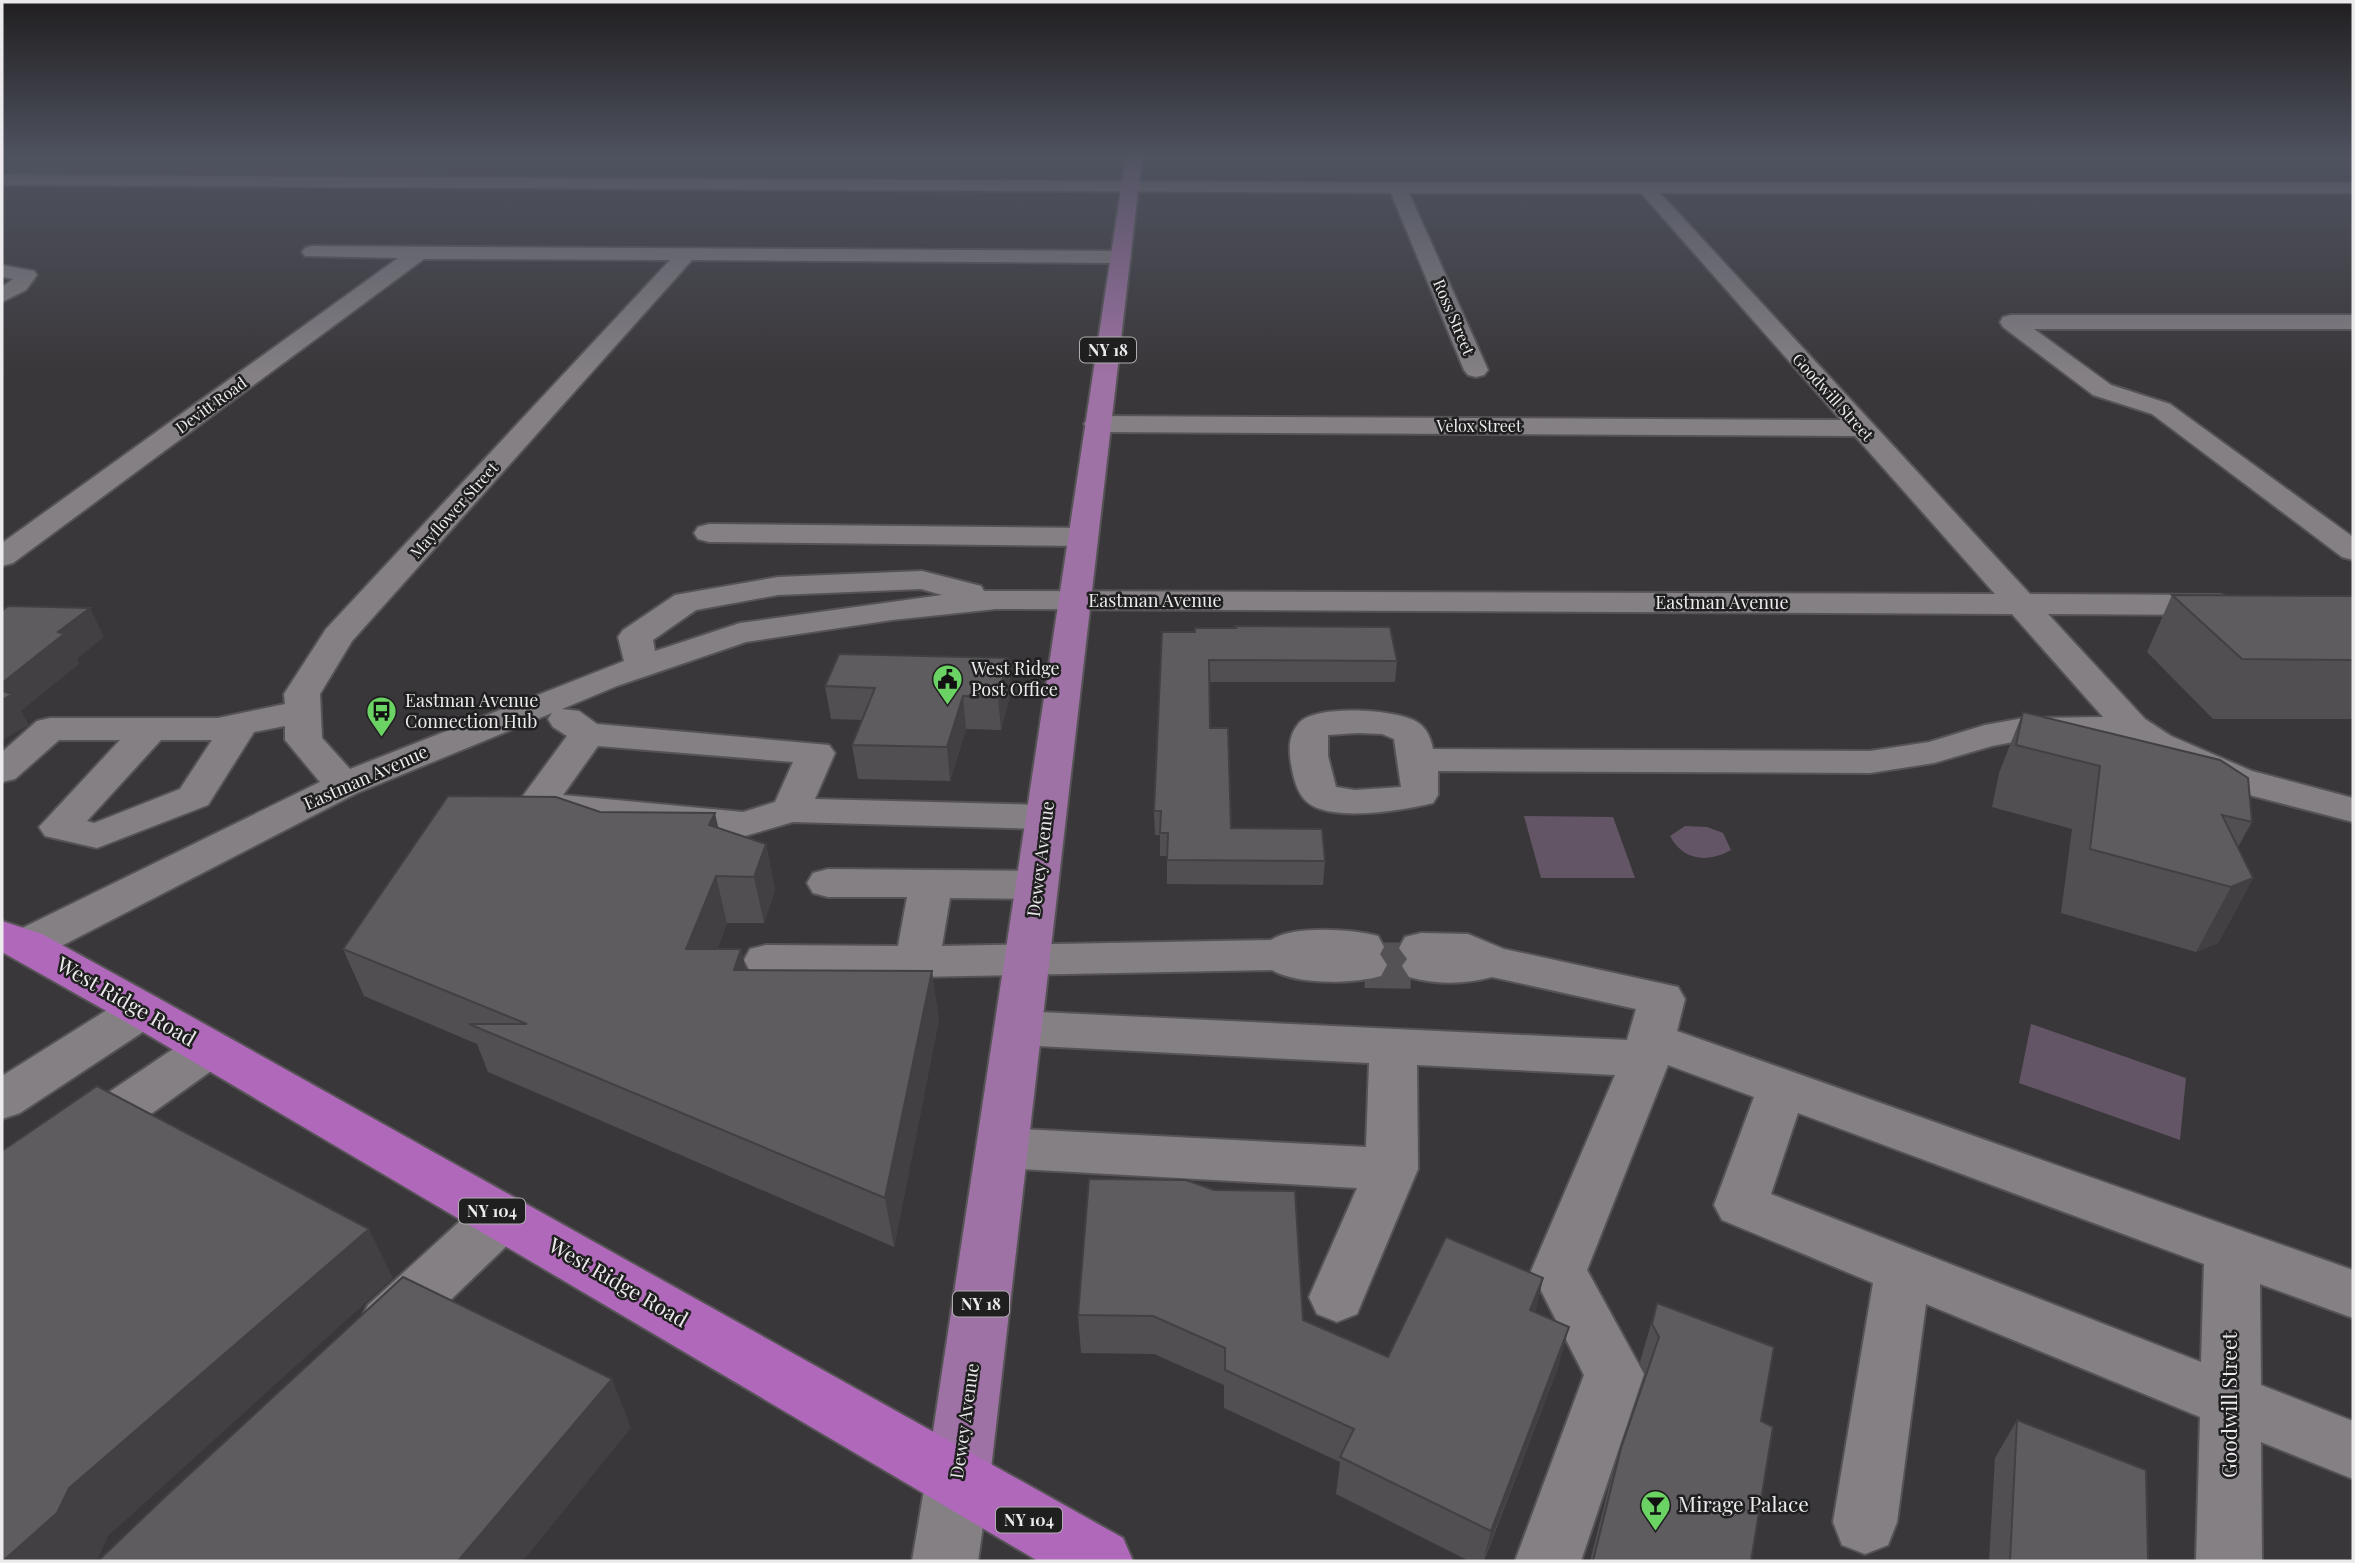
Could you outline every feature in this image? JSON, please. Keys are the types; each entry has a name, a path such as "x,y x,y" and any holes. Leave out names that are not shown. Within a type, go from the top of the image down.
{"highway":[{"name":"West Ridge Road","path":"10,935 1100,1561"}],"main road":[{"name":"Dewey Avenue","path":"958,1478 1125,229"}],"street":[{"name":"Ross Street","path":"1416,229 1476,370"},
{"name":"Goodwill Street","path":"1683,229 2132,727 2162,748 2202,767 2353,810"},
{"path":"312,252 1121,257"},
{"name":"Devitt Road","path":"2,557 419,253"},
{"name":"Mayflower Street","path":"343,785 304,740 302,694 338,636 686,255"},
{"path":"2,271 27,275 19,286 2,296"},
{"path":"2353,323 2011,322 2102,390 2161,409 2353,551"},
{"name":"Velox Street","path":"1097,424 1861,428"},
{"path":"709,533 1083,537"},
{"name":"Eastman Avenue","path":"10,935 343,785 642,666 740,633 892,610 996,599 2256,606"},
{"path":"544,704 588,734 817,753 791,810"},
{"path":"2,771 50,729 218,729 303,711"},
{"path":"151,729 59,827 97,836 194,797 241,724"},
{"path":"1416,760 1870,762 1934,752 1985,736 2024,729 2132,727"},
{"path":"588,734 537,804 745,824 791,810 1046,817"},
{"path":"828,883 1037,885"},
{"path":"917,962 930,885"},
{"path":"766,960 1028,961 1279,955 1293,946 1364,956"},
{"path":"1423,957 1469,967 1492,962 1662,999 1649,1049 1559,1271 1614,1374 1548,1561"},
{"path":"2,1100 142,1010"},
{"path":"1018,1028 1393,1046 1649,1049 1782,1088 2232,1248 2353,1294"},
{"path":"1338,1297 1392,1170 1393,1046"},
{"path":"2,1192 208,1049"},
{"path":"1782,1088 1741,1205 2353,1450"},
{"path":"1002,1148 1392,1170"},
{"path":"348,1360 501,1217"},
{"name":"Goodwill Street","path":"2229,1561 2232,1248"},
{"path":"1865,1522 1903,1271"},
{"name":"Dewey Avenue","path":"945,1561 958,1478"}],"shaded area":[{"path":"1524,816 1613,817 1635,878 1541,878"},
{"path":"1685,826 1707,827 1723,833 1731,850 1714,857 1689,855 1675,844 1670,836"},
{"path":"2031,1024 2186,1078 2180,1140 2019,1083"}],"building":[{"path":"2172,595 2353,596 2353,660 2242,659"},
{"path":"8,606 90,608 58,632 64,634 2,683 2,611"},
{"path":"1235,626 1390,627 1397,661 1209,660 1210,728 1228,728 1231,828 1322,829 1325,861 1167,860 1168,833 1160,833 1161,811 1154,811 1162,632 1195,632 1195,628 1236,628"},
{"path":"839,654 1008,658 998,697 963,696 947,747 852,745 875,688 825,686"},
{"path":"2,691 12,694 2,700"},
{"path":"2023,712 2220,760 2248,778 2252,822 2222,815 2253,878 2231,887 2090,849 2100,766 2016,745"},
{"path":"448,796 556,797 600,812 715,813 709,825 766,844 754,877 716,876 686,949 741,949 734,970 932,971 885,1198 469,1024 527,1024 343,949"},
{"path":"97,1086 369,1229 69,1488 57,1513 2,1561 2,1151"},
{"path":"1089,1179 1186,1180 1214,1190 1295,1191 1303,1320 1388,1357 1446,1237 1543,1278 1530,1310 1569,1327 1491,1531 1340,1457 1354,1429 1225,1370 1225,1348 1153,1316 1078,1315"},
{"path":"403,1277 612,1379 458,1561 98,1561 167,1495"},
{"path":"1657,1303 1774,1347 1761,1421 1773,1427 1751,1561 1593,1561 1621,1448 1659,1337 1652,1324"},
{"path":"2017,1420 2146,1470 2148,1561 2010,1561"}],"tunnel":[{"path":"1365,965 1425,966"}],"place":[{"name":"West Ridge Post Office","path":"948,706"},
{"name":"Eastman Avenue Connection Hub","path":"382,738"},
{"name":"Mirage Palace","path":"1655,1532"}]}
